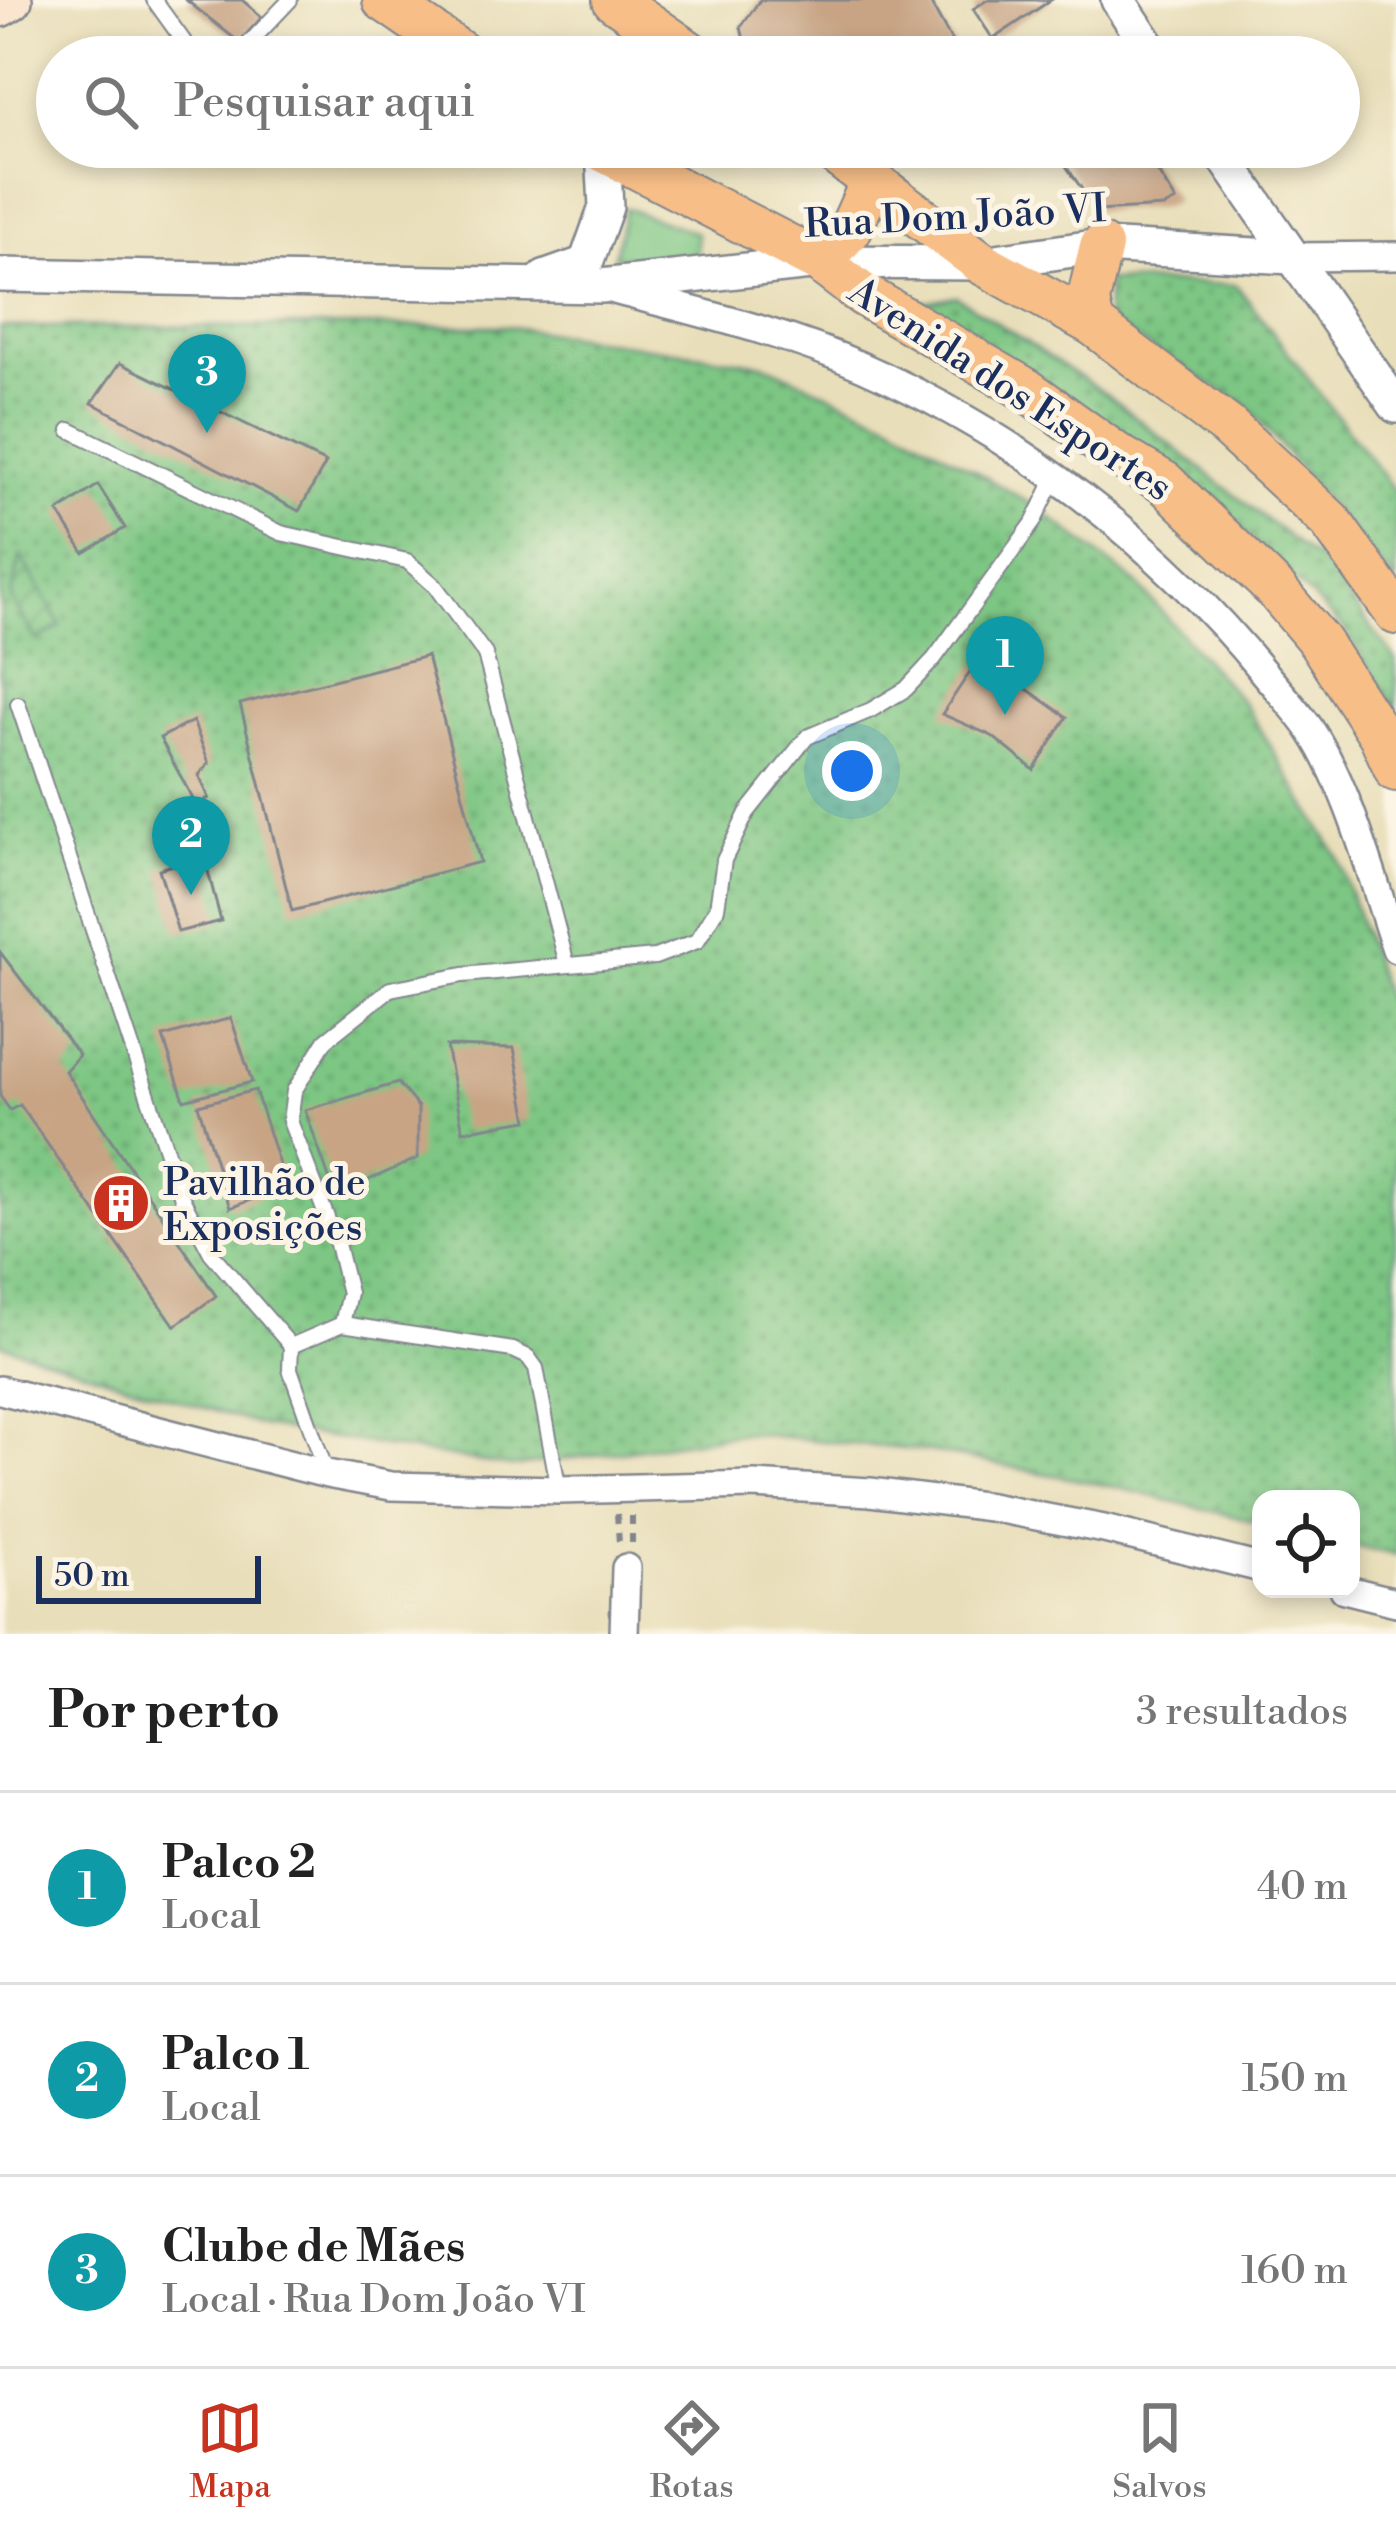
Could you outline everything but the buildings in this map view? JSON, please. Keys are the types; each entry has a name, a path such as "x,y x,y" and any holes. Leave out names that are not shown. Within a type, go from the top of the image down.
{"main road":[{"path":"0,7 12,0"},
{"path":"384,0 436,36"},
{"path":"614,0 666,36"},
{"name":"Avenida dos Esportes","path":"637,168 820,262 862,294 1027,390 1165,483 1276,590 1319,640 1380,735 1396,770"},
{"path":"852,168 982,263 1093,324 1227,426 1330,521 1396,613"},
{"path":"820,262 850,230 871,183"},
{"path":"1093,324 1088,301 1101,247"}],"street":[{"path":"1118,0 1142,36"},
{"name":"Rua Dom João VI","path":"520,287 586,263 606,207 602,168"},
{"path":"1231,168 1396,406"},
{"name":"Rua Dom João VI","path":"0,275 601,286 820,262 982,263 1101,247 1292,257 1396,256"},
{"path":"601,286 761,330 862,366 932,400 1055,478 1150,549 1223,623 1311,731 1345,803 1396,949"},
{"path":"0,1390 327,1474 391,1486 559,1490 754,1485 869,1492 1036,1515 1252,1566"},
{"path":"624,1634 626,1568"},
{"path":"1360,1593 1396,1602"}],"lane":[{"path":"154,0 180,36"},
{"path":"254,36 282,3"},
{"path":"70,430 281,533 407,561 435,586 485,654 567,964"},
{"path":"342,1324 350,1293 338,1244 290,1121 294,1091 326,1040 390,989 463,975 655,957 697,941 717,908 724,860 747,812 807,737 871,710 906,689 934,659 1033,523 1055,478"},
{"path":"18,704 182,1198 211,1253 291,1346 290,1369 327,1474"},
{"path":"291,1346 342,1324 513,1350 528,1357 536,1368 559,1490"}],"green space":[{"path":"625,208 697,233 697,260 614,257"},
{"path":"1108,281 1236,285 1396,493 1396,584 1247,406 1106,321"},
{"path":"956,296 1110,397 1324,565 1396,660 1396,709 1345,630 1211,499 910,305"},
{"path":"504,326 763,364 892,422 1041,510 1137,584 1244,704 1338,857 1396,1030 1396,1555 1360,1547 1360,1490 1252,1490 1252,1521 1115,1487 933,1452 744,1433 512,1467 262,1426 0,1344 0,327"},
{"path":"21,556 61,626 36,640 11,597"}],"place":[{"name":"Clube de Mães","path":"207,433"},
{"name":"Palco 2","path":"1005,715"},
{"name":"Palco 1","path":"191,895"},
{"name":"Pavilhão de Exposições","path":"121,1203"}]}
